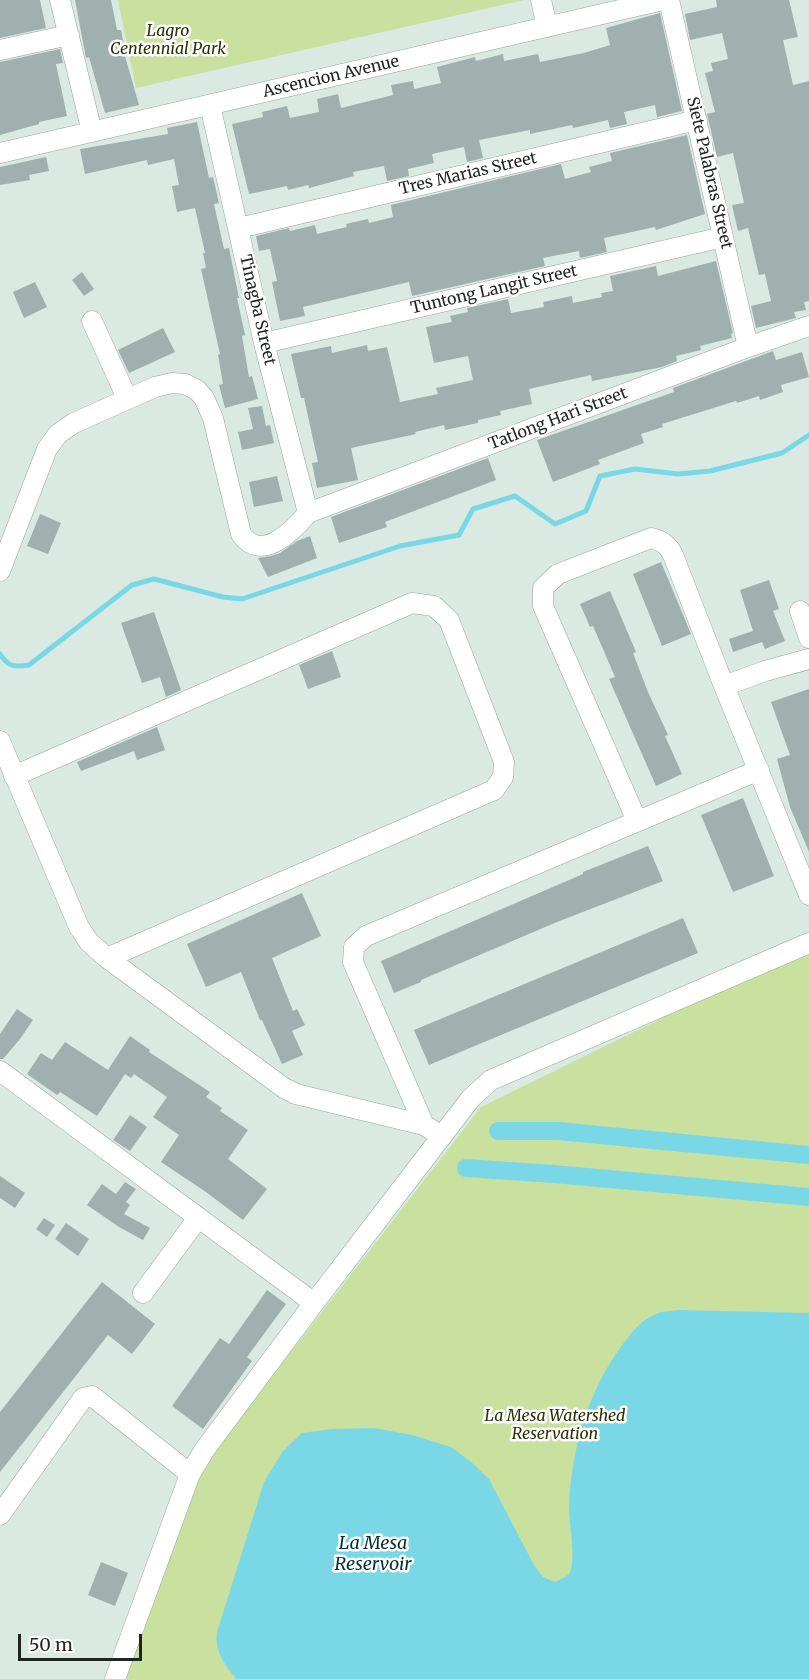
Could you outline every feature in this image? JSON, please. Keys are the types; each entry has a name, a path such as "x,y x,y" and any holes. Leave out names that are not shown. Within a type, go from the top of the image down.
{"street":[{"path":"60,0 92,132"},
{"path":"541,0 547,27"},
{"name":"Ascencion Avenue","path":"0,153 663,0"},
{"name":"Siete Palabras Street","path":"669,0 748,347"},
{"path":"0,50 69,35"},
{"name":"Tinagba Street","path":"210,105 264,344 308,513"},
{"name":"Tres Marias Street","path":"238,228 697,120"},
{"name":"Tuntong Langit Street","path":"264,344 723,237"},
{"path":"92,321 127,398"},
{"name":"Tatlong Hari Street","path":"308,513 809,326"},
{"path":"0,572 47,449 58,434 74,423 127,398 172,382 185,384 197,390 204,398 213,418 237,522 248,544 264,545 287,536 308,513"},
{"path":"637,821 543,606 543,588 558,574 651,538 661,540 674,555 809,896"},
{"path":"14,776 412,603 434,606 449,620 504,762 503,777 494,790 107,958"},
{"path":"800,611 809,638"},
{"path":"724,686 765,671 809,659"},
{"path":"0,741 79,927 89,942 107,958 284,1088 296,1094 424,1125 442,1136"},
{"path":"424,1125 353,962 354,946 366,936 759,770"},
{"path":"115,1679 190,1474 205,1449 471,1098 491,1080 809,943"},
{"path":"0,1071 314,1303"},
{"path":"143,1293 198,1218"},
{"path":"0,1515 83,1398 87,1396 92,1396 190,1474"}],"green space":[{"name":"Lagro Centennial Park","path":"118,0 524,0 136,88"},
{"name":"La Mesa Watershed Reservation","path":"809,946 809,1679 119,1679 190,1482 481,1107"}],"water":[{"name":"La Mesa Reservoir","path":"678,1310 809,1313 809,1679 236,1679 219,1652 217,1632 264,1482 283,1451 302,1433 331,1429 374,1428 412,1435 451,1447 489,1479 534,1565 543,1577 555,1582 568,1575 572,1566 569,1508 573,1464 584,1422 600,1381 637,1327 658,1313"}],"building":[{"path":"0,0 40,0 46,28 0,38"},
{"path":"75,0 111,0 117,30 121,30 125,56 139,105 105,113 89,57 86,58"},
{"path":"716,0 789,0 798,37 783,40 793,85 809,81 809,301 804,302 806,310 794,312 796,318 756,328 751,306 771,301 765,274 759,275 748,228 738,231 732,205 744,203 733,153 717,157 707,114 715,112 705,73 713,71 711,63 728,59 722,33 690,40 685,14 717,7"},
{"path":"660,13 682,111 657,117 655,105 624,112 627,124 610,128 608,120 573,128 572,125 530,134 530,130 479,140 483,158 467,162 464,147 432,154 434,163 408,169 409,176 387,181 384,166 353,172 354,176 309,188 308,185 288,190 287,186 249,194 232,124 263,117 262,112 287,106 290,118 319,112 317,99 338,94 341,108 393,95 391,85 413,81 414,89 441,83 437,67 475,57 476,61 503,54 504,61 538,54 540,62 584,53 610,45 606,28"},
{"path":"60,49 63,63 56,64 67,116 39,122 39,124 0,135 0,62"},
{"path":"197,122 209,178 213,177 219,203 214,204 224,249 229,248 245,335 242,336 249,377 252,376 258,399 225,408 219,385 223,384 218,355 220,354 201,269 206,268 203,253 205,253 195,208 177,212 172,186 179,185 174,159 148,165 147,160 85,174 80,149 168,134 167,128"},
{"path":"687,135 705,214 656,230 655,227 604,238 607,252 580,258 579,251 543,258 545,266 412,296 409,282 303,307 305,316 280,321 272,282 277,281 270,249 259,251 256,236 289,228 290,231 315,225 317,234 368,219 369,223 393,217 391,205 561,164 565,179 591,172 589,167 612,161 610,153"},
{"path":"46,157 49,171 29,175 30,180 0,185 0,167"},
{"path":"716,261 733,333 732,338 700,346 701,350 676,356 677,361 662,367 592,381 591,375 529,389 532,404 500,411 501,415 478,420 478,423 445,430 444,425 415,432 416,434 351,448 358,480 317,488 312,463 318,462 304,398 301,398 291,354 331,346 332,353 367,345 368,351 387,347 400,402 438,394 436,388 473,380 468,356 434,363 426,327 452,322 450,316 468,312 467,308 508,299 511,313 544,307 543,302 572,296 573,303 602,297 601,293 613,291 610,276 656,266 658,276"},
{"path":"82,272 94,289 84,296 72,280"},
{"path":"35,282 47,307 24,318 13,292"},
{"path":"163,328 175,352 129,373 118,350"},
{"path":"773,351 776,360 802,352 809,377 781,385 783,392 760,400 759,396 737,403 736,401 662,424 663,427 641,434 644,443 598,460 600,464 553,482 537,440 674,392 673,388"},
{"path":"262,406 266,426 270,425 274,443 242,450 238,432 253,429 248,408"},
{"path":"488,458 496,480 385,522 387,527 339,543 331,517"},
{"path":"277,476 283,501 254,507 249,482"},
{"path":"40,514 61,523 48,554 27,546"},
{"path":"310,536 317,558 268,577 258,558 280,553 297,541"},
{"path":"661,562 691,634 662,646 633,574"},
{"path":"769,580 779,609 773,611 785,641 765,649 762,642 733,652 729,639 753,631 740,590"},
{"path":"610,591 636,652 633,653 648,692 668,735 665,736 682,774 656,786 609,679 615,677 593,626 590,627 580,604"},
{"path":"154,612 181,690 166,697 160,677 142,683 121,623"},
{"path":"332,651 341,677 308,689 299,665"},
{"path":"809,689 809,852 790,807 777,759 790,755 771,702"},
{"path":"157,727 165,750 137,760 134,751 81,771 77,762"},
{"path":"743,798 774,876 733,892 701,815"},
{"path":"648,846 663,881 557,922 394,993 381,961 583,874 583,872"},
{"path":"302,893 321,936 272,958 293,1011 297,1009 305,1025 292,1031 303,1055 282,1064 260,1020 241,972 206,987 187,944"},
{"path":"683,918 698,953 429,1065 414,1030"},
{"path":"17,1009 33,1020 20,1039 3,1059 0,1059 0,1034"},
{"path":"130,1036 150,1050 149,1052 210,1092 206,1097 222,1108 220,1111 248,1130 228,1159 267,1189 243,1220 161,1162 179,1135 153,1117 167,1097 134,1074 131,1078 125,1074 97,1116 60,1092 57,1095 27,1074 41,1053 52,1060 65,1042 108,1070"},
{"path":"130,1115 147,1127 130,1151 113,1140"},
{"path":"0,1176 25,1193 15,1208 0,1198"},
{"path":"125,1182 136,1189 126,1202 130,1205 124,1214 150,1228 143,1240 87,1205 102,1184 116,1194"},
{"path":"44,1218 55,1225 47,1237 36,1229"},
{"path":"66,1223 89,1239 78,1256 55,1239"},
{"path":"102,1282 155,1324 132,1354 108,1335 0,1472 0,1412"},
{"path":"267,1290 286,1304 247,1357 252,1361 203,1429 172,1406 220,1338 229,1344"},
{"path":"101,1562 128,1573 115,1606 88,1595"}],"waterway":[{"path":"0,654 12,665 29,665 132,585 154,579 223,597 242,599 400,546 459,535 473,509 515,496 555,524 586,511 600,476 635,469 678,474 710,471 782,453 809,435"},
{"path":"498,1131 558,1131 809,1155"},
{"path":"466,1168 809,1197"}]}
